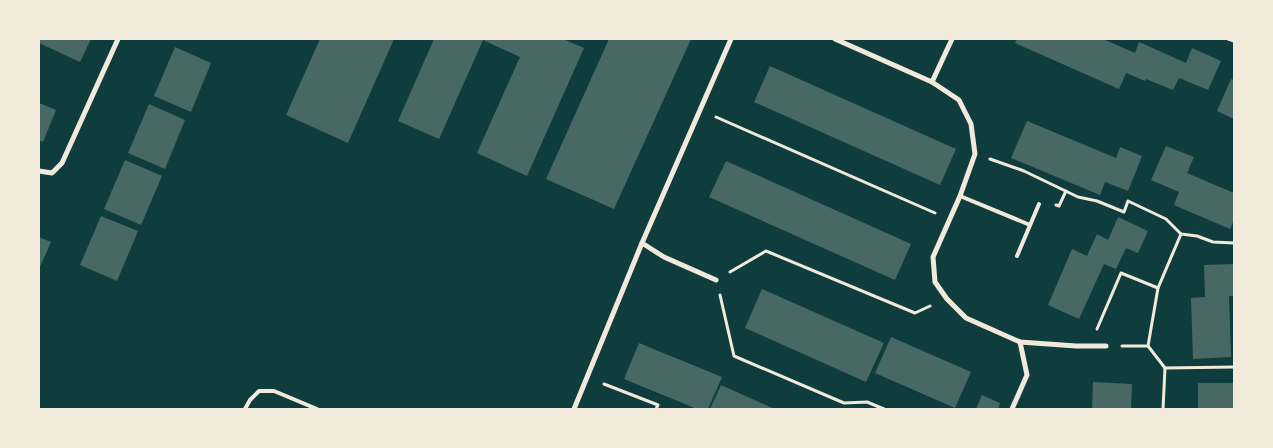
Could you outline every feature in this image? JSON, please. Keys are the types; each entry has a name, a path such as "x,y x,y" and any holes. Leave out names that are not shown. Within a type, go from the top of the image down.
{"street":[{"path":"39,171 52,173 62,163 118,39"},
{"path":"574,409 642,243 731,39"},
{"path":"835,39 932,82 959,100 971,124 975,154 960,196 933,257 935,282 947,300 966,318 1020,342 1106,346"},
{"path":"932,82 952,39"},
{"path":"642,243 664,257 716,280"},
{"path":"1012,409 1027,375 1020,342"}],"lane":[{"path":"960,196 1030,225"},
{"path":"1017,256 1038,204"},
{"path":"246,409 250,400 259,391 274,391 317,409"}],"path":[{"path":"1228,39 1234,41"},
{"path":"700,110 949,219"},
{"path":"975,154 1024,171 1078,197 1097,201 1124,212 1128,201 1166,219 1181,234 1198,236 1213,242 1234,243"},
{"path":"1163,409 1165,368 1148,346 1158,288 1181,234"},
{"path":"884,409 867,402 844,403 734,356 716,280 766,251 915,313 947,300"},
{"path":"1090,346 1121,272 1158,288"},
{"path":"1106,346 1148,346"},
{"path":"1165,368 1234,367"},
{"path":"587,378 658,405 656,409"}],"building":[{"path":"39,39 91,39 80,62 39,43"},
{"path":"320,39 394,39 348,143 286,115"},
{"path":"434,39 563,39 584,48 527,176 477,153 520,57 483,40 439,139 398,121"},
{"path":"609,39 691,39 614,209 546,179"},
{"path":"1017,39 1103,39 1135,53 1139,42 1186,63 1192,48 1221,61 1208,90 1179,78 1173,90 1126,73 1119,89 1015,43"},
{"path":"175,47 211,63 191,112 154,96"},
{"path":"770,66 956,149 940,185 754,102"},
{"path":"1231,79 1234,80 1234,119 1217,111"},
{"path":"39,103 56,110 43,142 39,140"},
{"path":"149,104 185,120 165,169 128,153"},
{"path":"1027,121 1116,158 1120,147 1142,156 1128,191 1105,182 1100,195 1011,158"},
{"path":"1166,146 1194,157 1187,173 1234,193 1234,220 1230,229 1174,205 1179,192 1151,180"},
{"path":"125,160 162,176 141,225 104,209"},
{"path":"726,161 911,244 895,280 709,197"},
{"path":"101,216 138,231 117,281 80,265"},
{"path":"1118,217 1148,231 1138,253 1126,248 1116,269 1104,264 1079,319 1048,305 1072,249 1087,256 1097,234 1108,240"},
{"path":"39,237 51,242 39,269"},
{"path":"1234,264 1234,296 1229,296 1231,357 1193,359 1191,298 1205,297 1204,265"},
{"path":"762,289 884,343 866,382 745,328"},
{"path":"891,337 971,372 955,408 875,373"},
{"path":"639,343 722,377 708,409 697,409 624,379"},
{"path":"1093,382 1132,384 1131,409 1092,409"},
{"path":"1198,383 1234,383 1234,409 1198,409"},
{"path":"721,385 741,394 775,409 710,409"},
{"path":"982,395 1000,403 998,409 976,409"}]}
